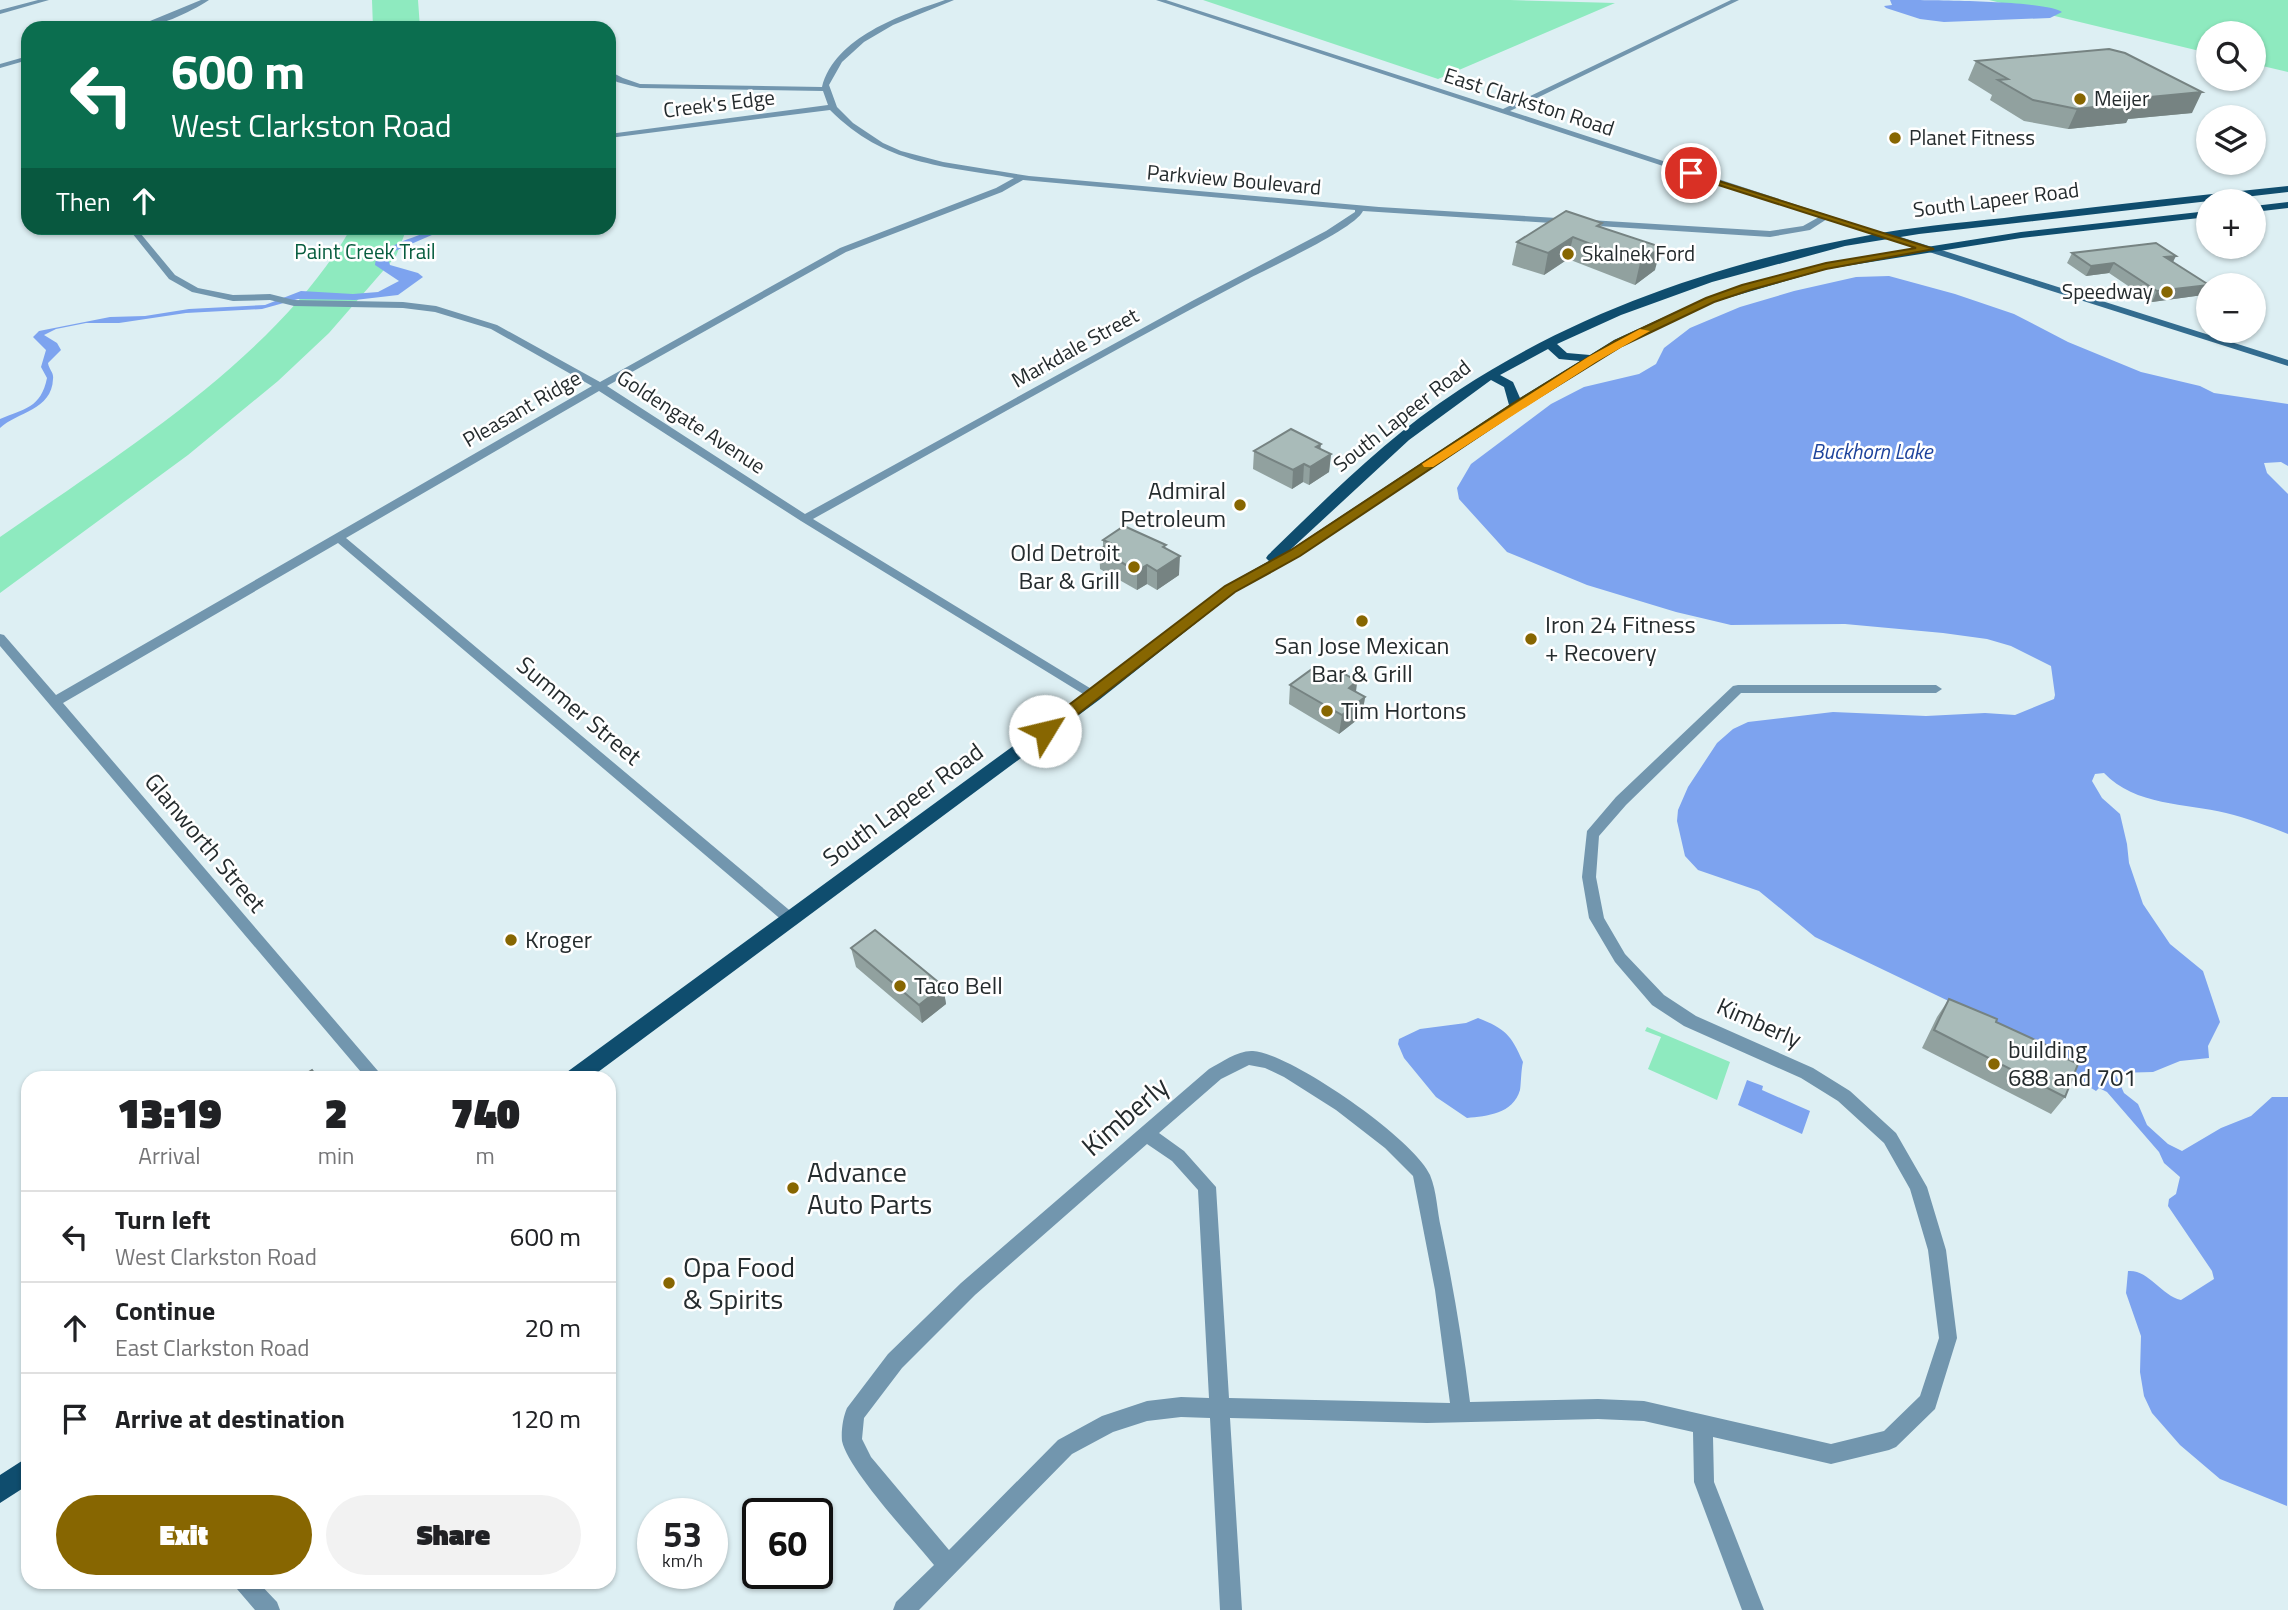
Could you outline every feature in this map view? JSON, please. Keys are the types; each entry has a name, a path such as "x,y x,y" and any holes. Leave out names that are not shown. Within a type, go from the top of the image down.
{"main road":[{"name":"South Lapeer Road","path":"2266,193 2288,189"},
{"name":"South Lapeer Road","path":"1261,570 1380,458 1439,410 1489,376 1549,343 1645,303 1730,272 1846,243 1888,236 2196,203"},
{"path":"2076,229 2090,222 2196,204"},
{"path":"2266,208 2288,205"},
{"name":"South Lapeer Road","path":"583,1071 1093,696 1230,589 1295,553 1592,359 1710,300 1826,267 1929,249 2196,215"},
{"path":"1888,236 2288,363"},
{"path":"1549,343 1563,356 1592,359"},
{"path":"1489,376 1506,380 1513,388 1516,407"},
{"path":"0,1490 21,1475"}],"street":[{"path":"0,12 46,0"},
{"path":"159,21 205,0"},
{"path":"616,77 640,86 825,89 839,60 855,47 911,15 951,0"},
{"name":"East Clarkston Road","path":"1158,0 1888,236"},
{"path":"1503,112 1736,0"},
{"path":"4,2 15,8"},
{"path":"0,66 21,60"},
{"name":"Parkview Boulevard","path":"825,89 833,107 865,136 898,153 1022,177 1359,208 1770,233 1807,228 1819,223 1825,216"},
{"name":"Creek's Edge","path":"616,135 833,107"},
{"name":"Pleasant Ridge","path":"55,702 599,386 843,250 999,190 1022,177"},
{"name":"Markdale Street","path":"806,519 1195,303 1329,233 1352,220 1359,213 1359,208"},
{"name":"Goldengate Avenue","path":"138,235 172,277 195,290 233,298 270,297 284,303 403,305 436,309 494,327 599,386 806,519 1093,696"},
{"name":"Summer Street","path":"339,538 789,918"},
{"name":"Glanworth Street","path":"0,638 370,1071"},
{"name":"Kimberly","path":"904,1610 1065,1447 1109,1423 1147,1411 1181,1407 1461,1412 1598,1409 1644,1411 1831,1454 1889,1440 1928,1402 1948,1338 1937,1250 1918,1187 1890,1138 1844,1096 1807,1073 1690,1021 1658,1000 1620,958 1597,918 1589,877 1592,835 1621,801 1738,689 1936,689"},
{"name":"Kimberly","path":"948,1565 864,1464 852,1440 854,1415 895,1361 968,1289 1215,1074 1235,1061 1254,1058 1278,1064 1325,1093 1378,1132 1419,1171 1452,1331 1461,1412"},
{"path":"1147,1134 1178,1156 1207,1187 1231,1610"},
{"path":"1703,1424 1704,1482 1753,1610"},
{"path":"250,1589 269,1610"}],"green space":[{"path":"372,0 418,0 420,21 373,21"},
{"path":"1203,0 1510,0 1615,3 1438,79"},
{"path":"1989,0 2288,0 2288,72 2266,67 2266,21 2196,21 2196,50"},
{"name":"Paint Creek Trail","path":"346,235 404,235 396,256 329,333 278,381 188,455 0,593 0,537 193,399 282,319 320,275"},
{"path":"1647,1027 1730,1062 1717,1100 1648,1069 1661,1037 1645,1031"}],"water":[{"path":"1890,0 2009,3 2052,8 2062,12 2050,18 1944,22 1920,19 1886,8 1884,6 1892,5"},
{"path":"420,235 432,235 395,251 388,259 390,265 423,277 398,295 355,300 298,299 262,309 186,313 119,323 86,323 56,329 44,335 57,343 61,350 48,363 53,377 47,397 0,428 0,419 24,410 36,402 44,388 47,378 41,367 46,350 33,337 39,331 110,317 265,305 301,291 353,294 378,292 399,281 375,265 377,258 401,242"},
{"name":"Buckhorn Lake","path":"1889,276 2014,314 2068,342 2141,372 2200,386 2214,393 2288,404 2288,466 2281,462 2264,463 2267,473 2288,494 2288,834 2234,815 2146,798 2117,784 2104,773 2095,774 2092,781 2102,798 2120,814 2129,863 2143,904 2170,944 2203,971 2220,1022 2208,1046 2209,1058 2180,1061 2153,1072 2115,1073 2124,1093 2138,1104 2147,1125 2168,1144 2182,1151 2221,1128 2251,1116 2272,1097 2288,1097 2287,1506 2220,1479 2180,1445 2152,1413 2144,1396 2140,1372 2141,1336 2126,1293 2128,1271 2142,1274 2181,1300 2214,1279 2212,1271 2168,1206 2169,1199 2176,1194 2180,1177 2164,1163 2159,1152 2107,1092 2099,1088 2096,1091 1959,1006 1815,937 1759,891 1698,870 1685,856 1677,821 1678,810 1688,787 1717,743 1733,729 1748,722 1833,712 1926,716 1985,713 2015,715 2054,699 2051,666 2011,646 1987,639 1845,624 1731,625 1676,612 1587,585 1507,552 1459,499 1457,488 1471,464 1551,404 1584,387 1639,374 1656,364 1664,348 1690,328 1740,307 1794,291 1856,277"},
{"path":"1478,1018 1506,1034 1523,1062 1520,1088 1512,1104 1491,1115 1467,1118 1436,1097 1404,1058 1398,1044 1399,1039 1420,1029 1466,1023"},
{"path":"1747,1080 1763,1086 1762,1090 1810,1111 1802,1134 1738,1105"}],"building":[{"path":"2109,49 2125,53 2202,92 2130,99 2136,102 2077,109 2033,100 1998,80 2008,79 1976,61"},
{"path":"1566,211 1602,223 1597,226 1661,247 1640,263 1573,237 1548,253 1517,242"},
{"path":"2156,243 2176,256 2165,257 2196,277 2196,286 2157,291 2114,263 2091,266 2072,253"},
{"path":"1291,429 1321,444 1316,447 1331,454 1310,467 1304,464 1293,470 1254,451"},
{"path":"1124,526 1166,545 1163,547 1180,556 1157,571 1147,565 1137,571 1099,550 1110,543 1103,540"},
{"path":"1312,669 1330,678 1339,671 1357,681 1349,688 1365,697 1342,715 1290,685"},
{"path":"875,930 943,986 919,1005 851,948"},
{"path":"1949,999 1997,1019 1996,1022 2057,1050 2055,1053 2078,1064 2065,1097 1934,1030"}],"slow traffic":[{"path":"1428,464 1592,359 1644,331"}],"place":[{"name":"Meijer","path":"2080,99"},
{"name":"Planet Fitness","path":"1895,138"},
{"name":"Skalnek Ford","path":"1568,254"},
{"name":"Speedway","path":"2167,292"},
{"name":"Admiral Petroleum","path":"1240,505"},
{"name":"Old Detroit Bar & Grill","path":"1134,567"},
{"name":"San Jose Mexican Bar & Grill","path":"1362,621"},
{"name":"Iron 24 Fitness + Recovery","path":"1531,639"},
{"name":"Tim Hortons","path":"1327,711"},
{"name":"Kroger","path":"511,940"},
{"name":"Taco Bell","path":"900,986"},
{"name":"building 688 and 701","path":"1994,1064"},
{"name":"Advance Auto Parts","path":"793,1188"},
{"name":"Opa Food & Spirits","path":"669,1283"}],"route":[{"path":"1045,731 1230,589 1295,553 1516,407 1619,344 1710,300 1746,288 1826,267 1929,249 1691,173"}]}
